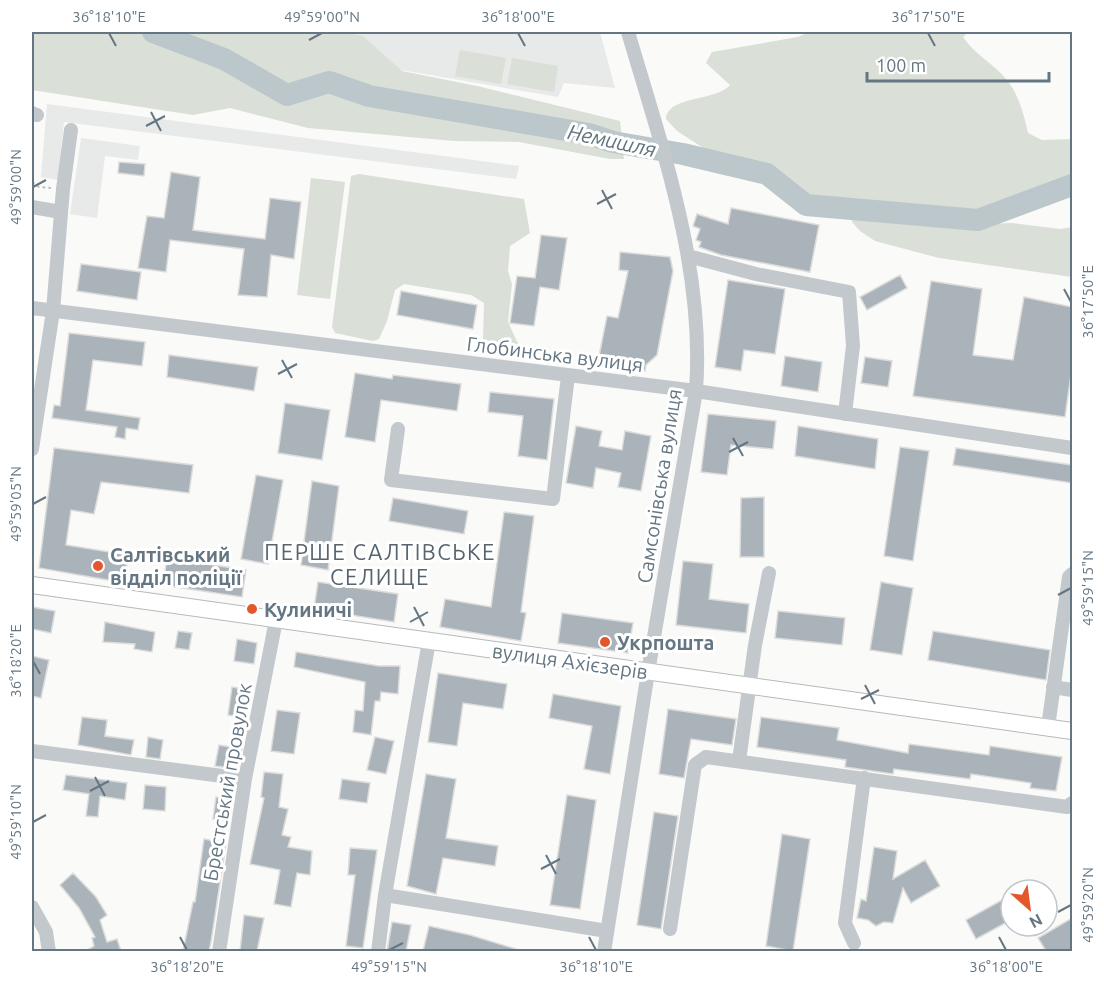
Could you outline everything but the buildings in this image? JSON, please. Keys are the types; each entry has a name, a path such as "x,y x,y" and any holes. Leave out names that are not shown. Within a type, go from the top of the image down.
{"main road":[{"name":"вулиця Ахієзерів","path":"32,585 1072,730"}],"street":[{"name":"Самсонівська вулиця","path":"604,951 648,672 696,391 698,327 688,256 667,170 628,32"},
{"path":"32,449 53,311 63,189 71,130"},
{"path":"32,207 61,212"},
{"path":"688,256 756,274 849,292 853,346 845,414"},
{"name":"Глобинська вулиця","path":"32,308 696,391 1072,448"},
{"path":"398,429 391,480 553,500 568,376"},
{"path":"739,761 749,686 769,573"},
{"path":"1048,727 1053,687 1067,636 1069,577 1072,574"},
{"name":"Брестський провулок","path":"219,951 245,779 276,620"},
{"path":"378,951 385,895 429,641"},
{"path":"1053,687 1072,690"},
{"path":"32,750 245,779"},
{"path":"670,929 695,765 706,757 1067,807 1072,803"},
{"path":"854,943 844,923 864,778"},
{"path":"385,895 607,931"},
{"path":"32,907 46,932 49,951"}],"path":[{"path":"32,182 39,187 63,189"}],"shaded area":[{"path":"32,32 342,32 363,36 402,71 477,86 620,121 624,159 610,159 519,142 454,141 308,128 230,108 193,115 32,90"},
{"path":"297,32 600,32 615,88 564,83 558,97 401,70"},
{"path":"809,32 968,32 963,37 1002,74 1015,92 1028,133 1042,140 1072,139 1072,178 1030,197 973,214 809,200 765,165 708,151 677,131 666,119 669,111 675,106 714,94 730,85 706,63 712,52 798,37"},
{"path":"460,50 506,58 501,84 455,76"},
{"path":"512,58 558,66 554,92 507,84"},
{"path":"47,104 519,166 516,179 64,122 58,180 41,177"},
{"path":"81,138 140,146 138,160 105,156 97,218 70,214"},
{"path":"359,174 524,199 530,233 510,246 508,271 512,284 508,322 520,348 509,356 486,354 483,340 484,303 471,295 404,284 395,290 387,321 379,339 373,341 335,333 332,327 351,176"},
{"path":"311,178 345,182 330,299 297,295"},
{"path":"862,214 968,225 1012,223 1060,229 1072,227 1072,277 939,258 875,241 860,231 852,222 852,215"}],"waterway":[{"name":"Немишля","path":"153,32 224,59 287,95 329,82 369,96 589,134 613,142 683,154 767,174 806,205 978,220 1072,185"}],"place":[{"name":"Салтівський відділ поліції","path":"98,566"},
{"name":"Кулиничі","path":"252,609"},
{"name":"Укрпошта","path":"605,642"}],"district":[{"name":"ПЕРШЕ САЛТІВСЬКЕ СЕЛИЩЕ","path":"380,564"}]}
